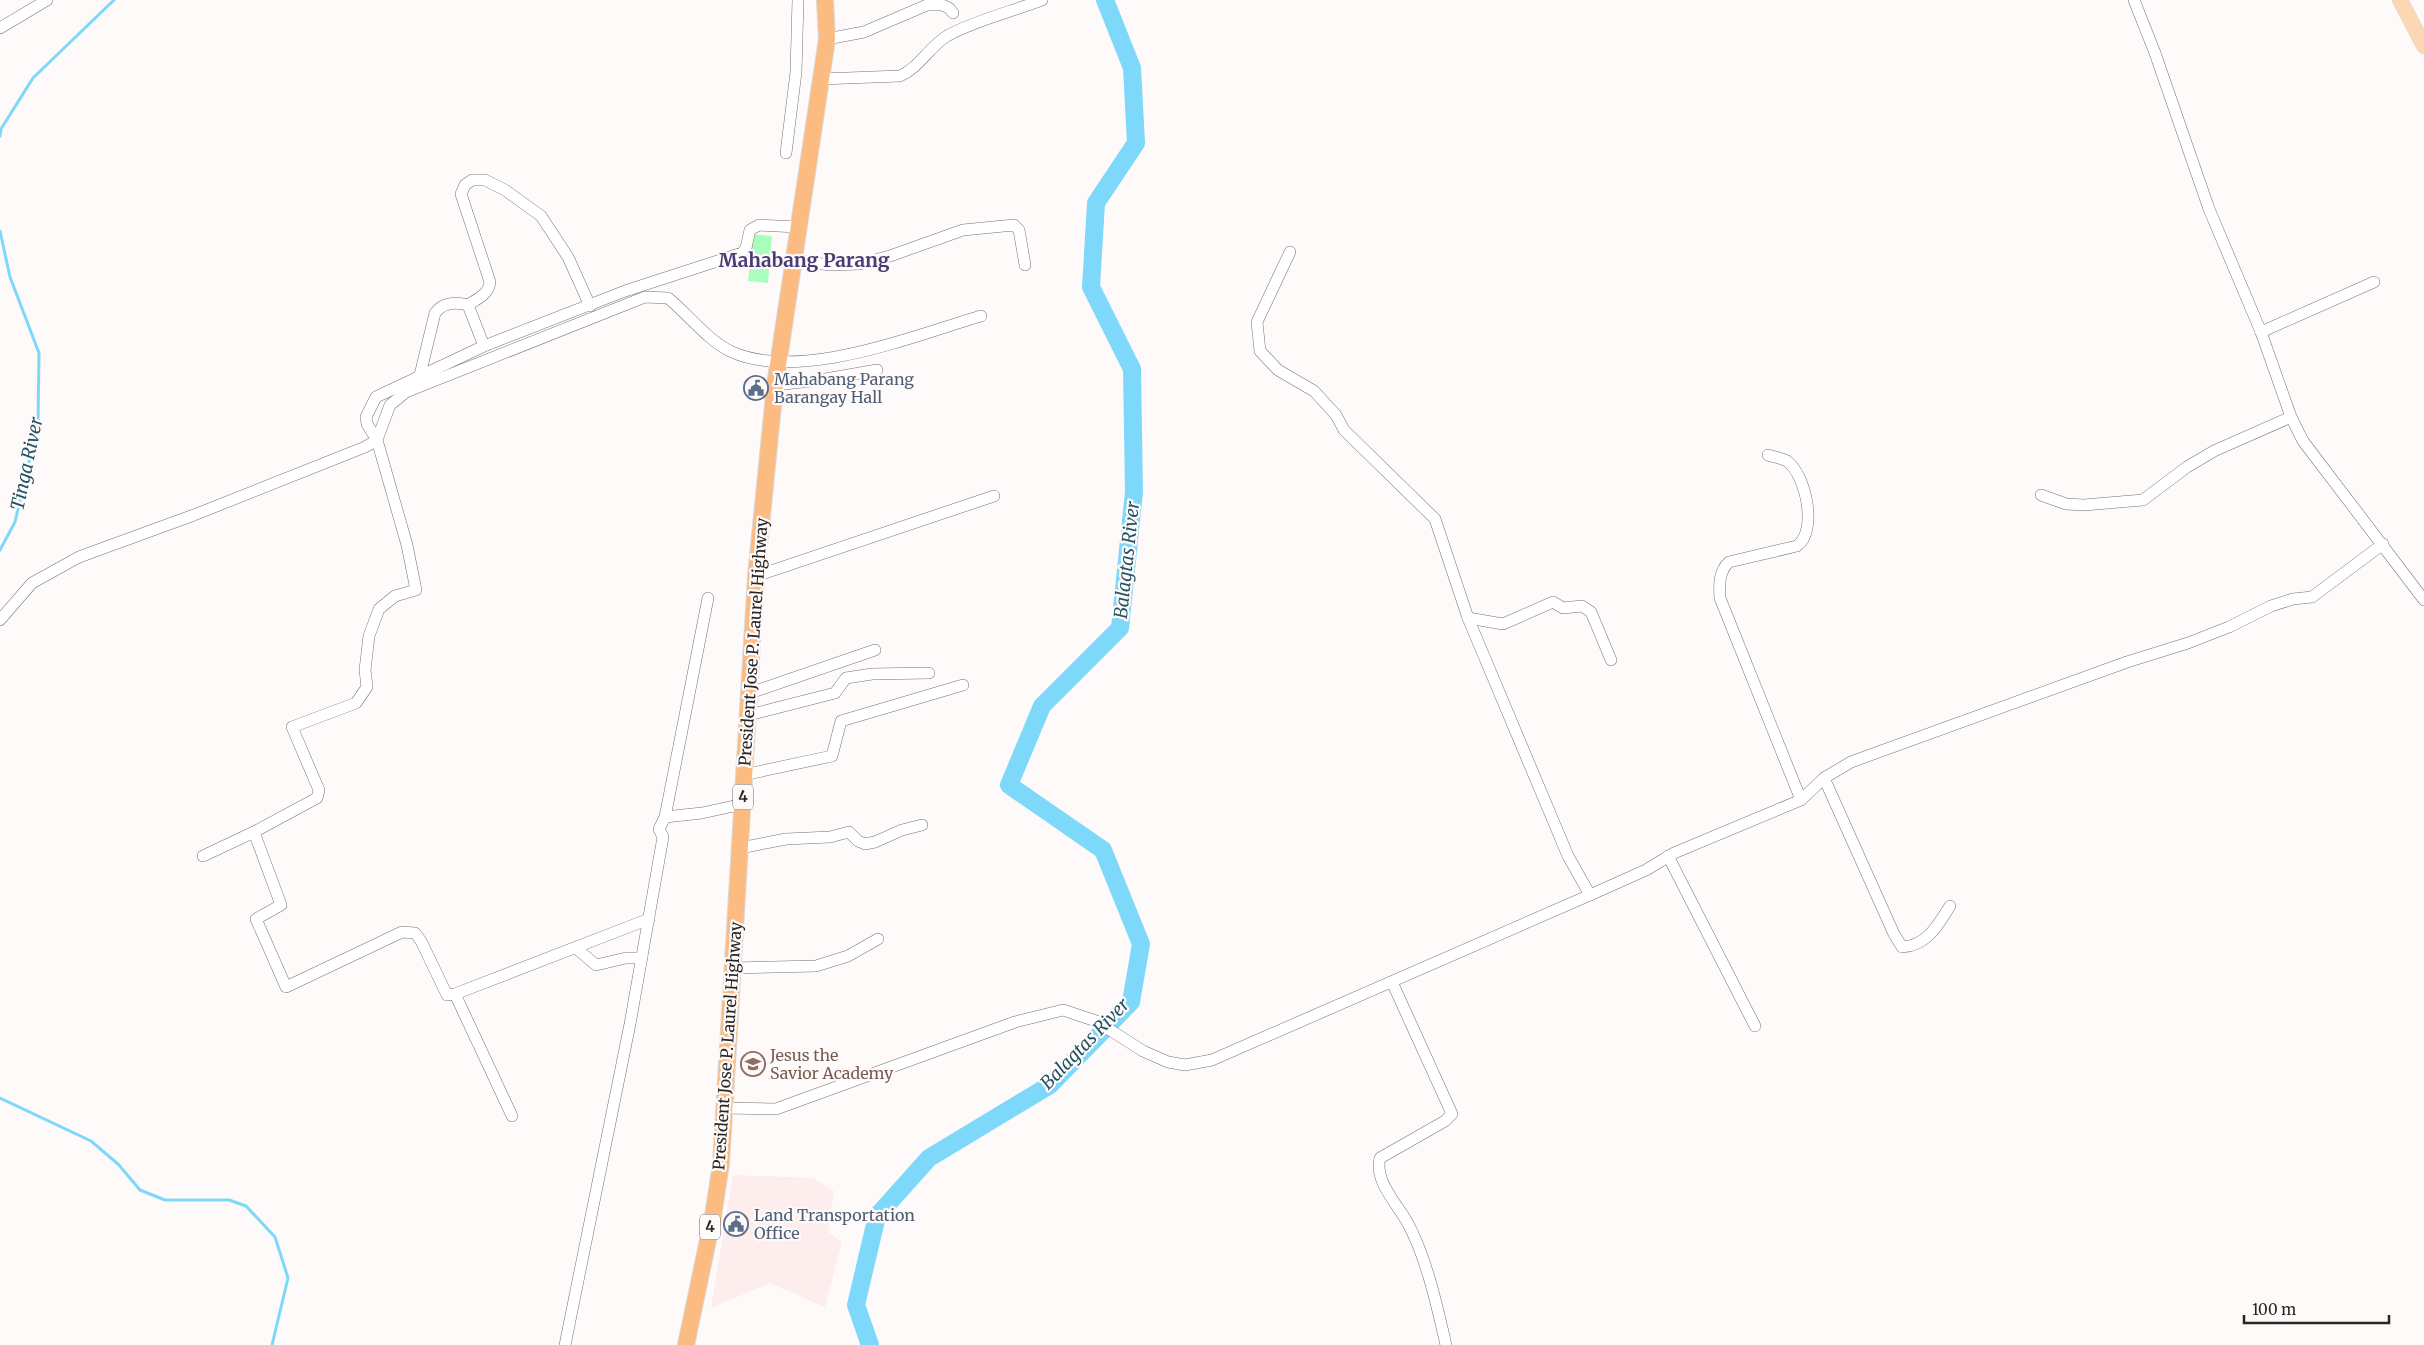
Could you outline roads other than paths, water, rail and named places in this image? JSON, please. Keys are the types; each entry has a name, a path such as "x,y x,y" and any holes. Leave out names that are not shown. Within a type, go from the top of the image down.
{"highway":[{"name":"President Jose P. Laurel Highway","path":"686,1345 713,1216 721,1164 726,1108 756,576 775,384 827,39 825,0"}],"main road":[{"path":"2400,0 2424,46"}],"street":[{"path":"0,28 46,0"},
{"path":"786,153 796,72 798,0"},
{"path":"821,79 900,76 908,73 921,58 946,37 1042,0"},
{"path":"2134,0 2158,61 2209,209 2261,332 2291,418 2303,441 2424,600"},
{"path":"827,39 864,32 927,6 942,5 949,8 953,13"},
{"path":"468,305 490,288 490,282 461,194 465,185 478,179 485,180 505,190 541,216 568,257 590,306"},
{"path":"203,856 254,832 317,798 319,790 292,727 356,703 367,686 365,670 369,636 378,609 395,596 416,590 407,545 377,440 369,431 366,417 376,397 484,346 625,291 742,253 746,248 750,230 759,225 798,227"},
{"path":"793,260 830,265 860,264 890,256 963,230 1014,225 1019,230 1025,265"},
{"path":"1290,252 1257,322 1260,351 1278,370 1314,391 1336,415 1344,430 1435,519 1468,618 1568,856 1590,895"},
{"path":"2261,332 2374,282"},
{"path":"0,620 21,594 43,576 79,557 194,515 365,447 377,440 390,405 406,392 646,297 668,298 717,343 733,352 761,360 803,362 863,351 980,316"},
{"path":"420,375 435,313 439,308 447,304 459,302 468,305"},
{"path":"468,305 484,346"},
{"path":"775,384 820,380 877,370"},
{"path":"2041,495 2066,504 2084,505 2143,500 2187,467 2214,451 2291,418"},
{"path":"1768,455 1786,461 1792,467 1807,504 1809,526 1802,542 1796,546 1729,562 1724,566 1720,577 1720,598 1801,800"},
{"path":"756,576 994,496"},
{"path":"726,1108 776,1109 1048,1012 1062,1010 1096,1021 1142,1051 1168,1062 1185,1065 1212,1060 1646,870 1668,856 1801,800 1824,778 1851,762 2127,662 2188,643 2229,627 2271,606 2293,599 2312,597 2383,544"},
{"path":"565,1345 642,958 663,836 659,829 665,817 708,598"},
{"path":"1468,618 1503,624 1553,602 1563,608 1582,606 1591,612 1611,660"},
{"path":"750,693 875,650"},
{"path":"748,716 834,693 846,678 872,674 929,673"},
{"path":"744,776 832,756 841,721 963,685"},
{"path":"1824,778 1894,934 1902,947 1910,947 1932,933 1950,906"},
{"path":"665,817 702,813 743,804"},
{"path":"740,848 800,838 830,837 849,832 858,841 865,844 875,842 902,830 922,825"},
{"path":"254,832 281,905 256,919 286,987 402,932 415,933 421,941 447,995 455,994 648,919"},
{"path":"1668,856 1755,1026"},
{"path":"733,968 816,966 848,956 878,939"},
{"path":"576,948 596,965 626,958 642,958"},
{"path":"1392,982 1452,1114 1445,1121 1380,1158 1378,1164 1390,1196 1407,1221 1427,1273 1446,1345"},
{"path":"455,994 512,1116"}],"waterway":[{"name":"Tinga River","path":"0,136 1,129 33,78 114,0"},
{"name":"Balagtas River","path":"870,1345 856,1305 877,1216 929,1158 1050,1085 1131,1002 1141,944 1103,850 1009,785 1042,706 1120,628 1134,492 1132,369 1091,287 1096,203 1136,143 1132,68 1105,0"},
{"name":"Tinga River","path":"0,231 10,277 39,353 38,423 15,522 0,550"},
{"name":"Tinga River","path":"0,1098 91,1141 118,1164 140,1190 165,1200 229,1200 246,1206 275,1237 288,1278 272,1345"}],"place":[{"name":"Mahabang Parang Barangay Hall","path":"756,388"},
{"name":"Jesus the Savior Academy","path":"753,1064"},
{"name":"Land Transportation Office","path":"736,1224"}],"district":[{"name":"Mahabang Parang","path":"804,260"}]}
